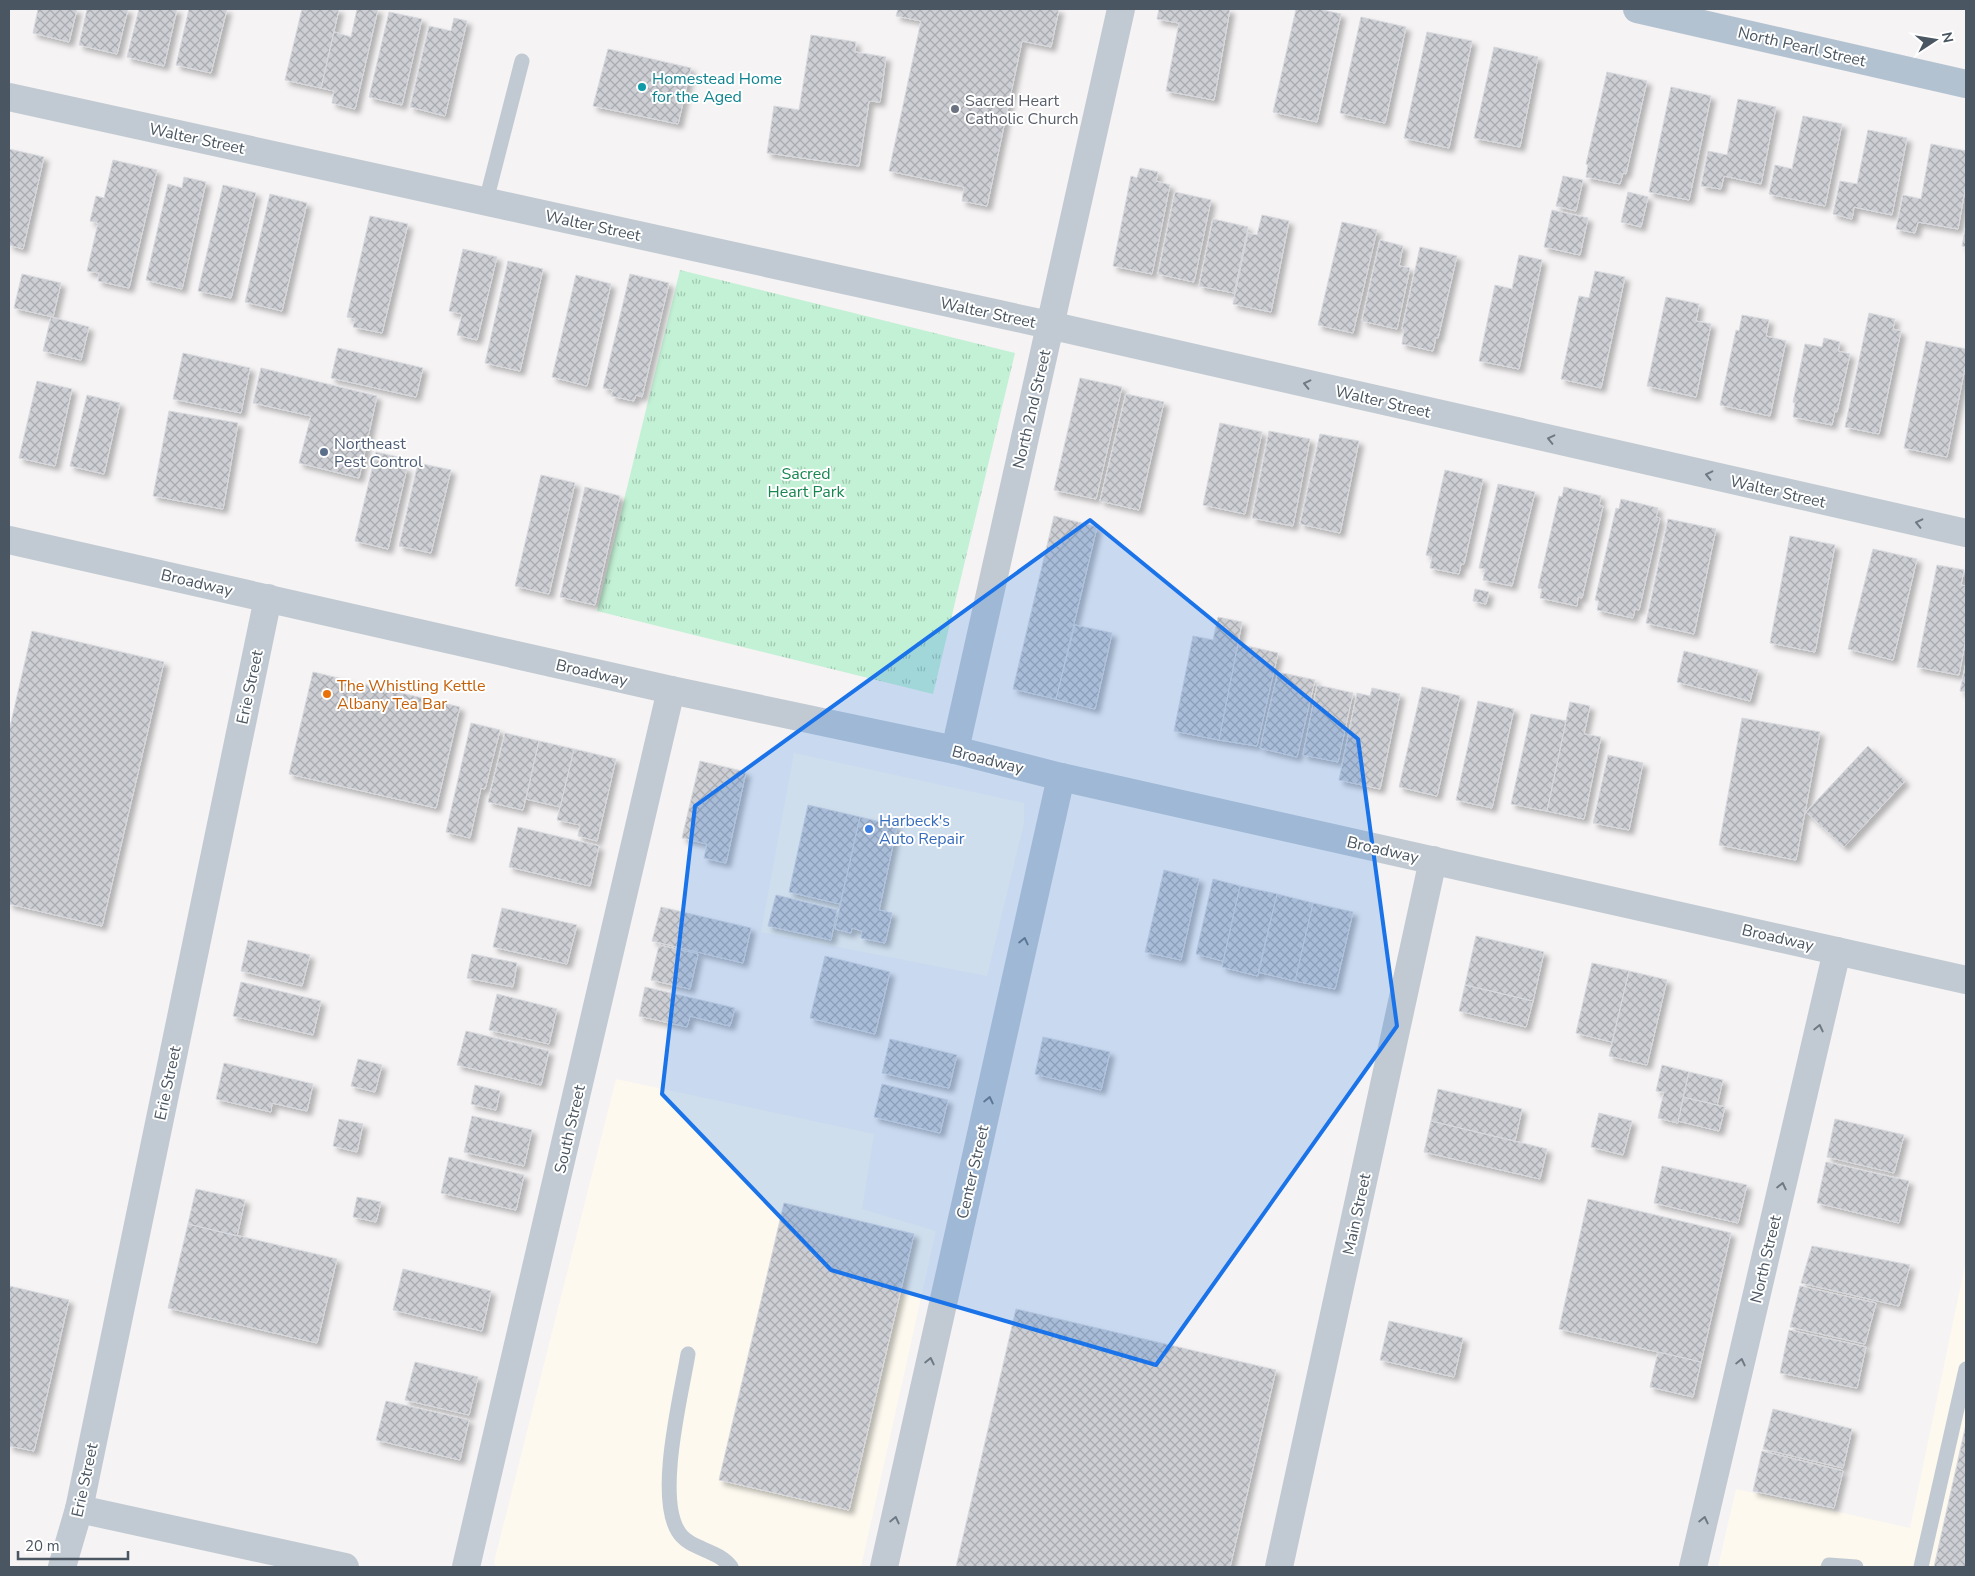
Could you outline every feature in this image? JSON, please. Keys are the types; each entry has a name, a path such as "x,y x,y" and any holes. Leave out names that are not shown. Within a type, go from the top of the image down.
{"main road":[{"name":"North Pearl Street","path":"1637,9 1966,84"}],"street":[{"name":"North 2nd Street","path":"955,750 1121,9"},
{"name":"Walter Street","path":"9,97 1049,325 1966,533"},
{"name":"Broadway","path":"9,540 672,690 955,750 1061,777 1966,980"},
{"name":"Erie Street","path":"62,1567 78,1509 268,598"},
{"name":"South Street","path":"466,1567 672,690"},
{"name":"Center Street","path":"884,1567 1061,777"},
{"name":"Main Street","path":"1279,1567 1433,860"},
{"name":"North Street","path":"1693,1567 1837,951"},
{"path":"78,1509 345,1567"}],"lane":[{"path":"486,201 522,61"},
{"path":"688,1354 673,1445 669,1489 672,1514 678,1531 687,1541 714,1553 731,1567"},
{"path":"1921,1567 1966,1369"},
{"path":"1828,1567 1829,1565 1856,1567"}],"highlighted area":[{"path":"1090,520 1358,739 1397,1026 1156,1365 831,1270 662,1094 695,806"}],"shaded area":[{"path":"794,753 1024,803 1024,823 987,976 761,932"},
{"path":"616,1079 874,1134 862,1209 936,1231 861,1567 496,1567 494,1562"},
{"path":"1966,1260 1966,1567 1718,1567 1736,1489 1910,1528"}],"green space":[{"name":"Sacred Heart Park","path":"680,270 1015,353 933,694 597,611"}],"building":[{"path":"38,9 77,9 69,42 33,33"},
{"path":"87,9 128,9 117,54 79,45"},
{"path":"139,9 177,9 164,66 127,57"},
{"path":"189,9 227,9 211,73 176,65"},
{"path":"302,9 339,9 321,88 285,80"},
{"path":"357,9 378,9 355,109 332,103 334,91 321,88 334,32 351,37"},
{"name":"Sacred Heart Catholic Church","path":"898,9 1059,9 1051,47 1022,41 987,206 962,201 964,187 889,171 921,21 896,16"},
{"path":"1159,9 1230,9 1214,100 1166,91 1179,23 1157,19"},
{"path":"1296,9 1318,9 1341,14 1317,122 1273,112"},
{"path":"389,12 422,19 402,105 369,97"},
{"path":"1361,17 1406,27 1385,123 1340,113"},
{"path":"454,18 467,21 445,116 410,107 429,26 451,31"},
{"path":"1427,32 1472,41 1449,148 1404,138"},
{"path":"811,35 856,42 855,52 886,57 880,102 869,101 859,166 767,153 774,106 799,110"},
{"path":"1494,47 1538,57 1520,147 1474,138"},
{"name":"Homestead Home for the Aged","path":"608,49 691,68 678,124 593,106"},
{"path":"1607,72 1647,81 1626,174 1623,173 1620,184 1586,177 1588,165 1586,164"},
{"path":"1671,87 1711,96 1689,200 1649,192"},
{"path":"1738,99 1776,107 1761,184 1724,176 1721,189 1701,186 1708,151 1727,155"},
{"path":"1803,116 1842,124 1825,206 1769,194 1775,165 1792,169"},
{"path":"1868,130 1907,138 1892,215 1854,207 1852,219 1833,214 1840,181 1857,184"},
{"path":"1931,144 1966,151 1966,184 1958,229 1918,222 1915,233 1896,229 1903,195 1921,199"},
{"path":"9,149 44,157 23,249 9,245"},
{"path":"113,160 157,170 129,288 98,281 99,273 87,271 98,223 90,221 96,196 104,198"},
{"path":"1140,168 1158,172 1156,181 1170,185 1152,274 1113,266 1131,176 1137,178"},
{"path":"1563,176 1583,180 1576,211 1556,206"},
{"path":"184,177 206,182 182,289 146,280 168,184 182,188"},
{"path":"223,185 256,193 231,298 198,291"},
{"path":"1175,192 1211,200 1194,282 1158,274"},
{"path":"1628,192 1648,197 1641,227 1621,222"},
{"path":"270,194 307,203 282,311 245,302"},
{"path":"1552,210 1588,218 1580,255 1544,247"},
{"path":"1262,215 1289,221 1271,312 1233,304 1248,233 1257,235"},
{"path":"370,216 408,224 382,333 353,327 355,319 347,317"},
{"path":"1213,219 1248,227 1234,293 1199,286"},
{"path":"1342,222 1377,230 1353,333 1318,325"},
{"path":"1966,225 1966,247 1962,246"},
{"path":"1380,240 1403,246 1399,266 1410,268 1397,329 1362,321"},
{"path":"1420,247 1457,256 1438,338 1436,337 1433,351 1402,344 1404,330 1402,329"},
{"path":"463,249 497,257 477,340 457,335 462,314 449,311"},
{"path":"1519,255 1542,260 1519,369 1479,361 1495,285 1512,289"},
{"path":"508,261 543,269 520,371 485,363"},
{"path":"1595,271 1625,277 1601,388 1561,379 1579,296 1589,298"},
{"path":"22,274 61,283 53,317 14,308"},
{"path":"630,274 669,283 642,397 636,395 634,401 611,396 613,390 603,388"},
{"path":"576,275 611,284 587,386 552,377"},
{"path":"1666,297 1699,304 1696,321 1711,324 1696,397 1647,386"},
{"path":"1869,313 1895,319 1893,329 1901,331 1879,434 1845,427"},
{"path":"1742,315 1769,320 1766,336 1786,341 1770,416 1720,405 1736,330 1739,331"},
{"path":"51,317 89,327 81,360 43,351"},
{"path":"1824,338 1840,342 1838,351 1850,354 1837,412 1835,411 1832,425 1793,417 1795,403 1793,402 1805,344 1822,347"},
{"path":"1926,341 1966,349 1966,363 1947,457 1904,448"},
{"path":"338,348 423,368 416,397 331,378"},
{"path":"183,353 250,368 241,413 173,399"},
{"path":"261,368 377,396 359,478 299,463 311,416 253,403"},
{"path":"1080,378 1122,387 1096,499 1054,490"},
{"path":"37,381 72,389 55,466 19,458"},
{"path":"1126,394 1164,402 1139,510 1100,501"},
{"path":"87,395 120,403 104,474 70,466"},
{"path":"169,411 238,423 223,509 153,496"},
{"path":"1220,423 1262,432 1245,514 1203,505"},
{"path":"1269,431 1310,439 1293,526 1252,518"},
{"path":"1320,434 1359,441 1340,533 1300,524"},
{"path":"376,452 398,457 396,465 407,468 388,549 355,541"},
{"path":"418,463 451,470 431,553 399,546"},
{"path":"1445,470 1483,479 1464,564 1461,564 1459,574 1430,568 1432,557 1426,555"},
{"path":"541,475 575,483 549,594 515,586"},
{"path":"1498,484 1535,492 1512,586 1483,580 1485,569 1479,568"},
{"path":"585,487 620,496 595,605 560,597"},
{"path":"1564,487 1601,496 1599,505 1603,506 1582,598 1578,597 1577,606 1540,598 1542,589 1538,588 1559,496 1562,497"},
{"path":"1621,499 1658,508 1656,517 1660,518 1639,610 1635,609 1633,618 1597,610 1599,601 1595,600 1616,508 1619,509"},
{"path":"1054,516 1097,527 1056,699 1013,689"},
{"path":"1668,519 1716,529 1694,634 1646,623"},
{"path":"1790,536 1835,545 1815,652 1770,643"},
{"path":"1873,549 1917,559 1893,660 1848,649"},
{"path":"1937,565 1964,570 1961,585 1966,586 1966,638 1959,675 1917,667"},
{"path":"1475,589 1489,592 1486,604 1473,601"},
{"path":"1218,617 1242,622 1219,740 1174,731 1193,636 1213,640"},
{"path":"1075,625 1112,633 1095,709 1056,699"},
{"path":"32,631 164,662 102,926 9,904 9,731"},
{"path":"1238,644 1278,653 1257,746 1219,740"},
{"path":"1684,651 1758,670 1750,701 1677,682"},
{"path":"1966,663 1966,692 1960,691"},
{"path":"313,672 460,707 436,808 289,774"},
{"path":"1278,672 1315,680 1297,757 1260,748"},
{"path":"1317,685 1353,693 1338,762 1303,755"},
{"path":"1422,687 1460,696 1437,796 1399,787"},
{"path":"1372,688 1400,694 1380,789 1339,780 1357,693 1370,696"},
{"path":"1478,701 1514,709 1492,808 1456,800"},
{"path":"1570,702 1590,706 1584,734 1601,737 1584,819 1547,811"},
{"path":"1531,714 1566,721 1547,811 1511,804"},
{"path":"1742,718 1820,732 1796,860 1719,845"},
{"path":"471,723 500,730 485,789 481,788 470,838 446,832"},
{"path":"505,733 539,741 523,810 488,802"},
{"path":"539,741 574,749 560,807 526,799"},
{"path":"1868,746 1905,781 1844,847 1806,812"},
{"path":"574,749 616,759 597,841 578,836 580,825 557,820"},
{"path":"1608,755 1643,763 1629,830 1593,823"},
{"path":"700,761 746,772 726,863 704,858 707,844 682,838"},
{"path":"808,805 860,817 840,904 789,892"},
{"path":"860,817 897,826 879,910 892,913 885,943 861,938 862,931 852,928 851,933 835,929"},
{"path":"518,827 599,846 590,886 509,867"},
{"path":"1164,870 1199,879 1181,960 1145,952"},
{"path":"1213,879 1240,886 1223,961 1196,954"},
{"path":"1240,886 1277,894 1258,976 1222,967"},
{"path":"1277,894 1313,903 1295,981 1258,972"},
{"path":"776,895 837,910 831,940 768,926"},
{"path":"1313,903 1353,912 1335,989 1295,981"},
{"path":"661,907 751,928 743,963 652,941"},
{"path":"502,908 577,925 567,964 493,947"},
{"path":"1476,936 1544,952 1533,1001 1465,985"},
{"path":"248,940 310,955 302,986 241,971"},
{"path":"659,945 698,954 690,989 651,980"},
{"path":"472,954 517,963 513,987 467,978"},
{"path":"825,956 890,972 875,1034 810,1018"},
{"path":"1592,963 1629,971 1612,1042 1576,1033"},
{"path":"1629,971 1667,980 1647,1065 1609,1056"},
{"path":"241,982 321,1001 313,1035 233,1016"},
{"path":"1465,985 1533,1001 1526,1027 1459,1011"},
{"path":"645,987 735,1008 730,1026 690,1016 687,1027 639,1016"},
{"path":"497,994 557,1009 549,1044 489,1030"},
{"path":"466,1031 549,1051 541,1085 457,1065"},
{"path":"1043,1037 1110,1052 1101,1090 1035,1074"},
{"path":"890,1039 957,1055 949,1088 882,1073"},
{"path":"358,1059 382,1065 375,1092 351,1086"},
{"path":"224,1063 313,1084 307,1111 272,1103 271,1112 216,1099"},
{"path":"1662,1065 1689,1072 1678,1123 1658,1118 1664,1092 1656,1091"},
{"path":"1689,1072 1723,1080 1717,1105 1683,1097"},
{"path":"882,1084 948,1100 940,1133 874,1117"},
{"path":"475,1085 500,1091 496,1110 471,1104"},
{"path":"1438,1089 1522,1109 1515,1141 1431,1121"},
{"path":"1683,1097 1725,1107 1719,1131 1678,1121"},
{"path":"1599,1113 1632,1121 1623,1155 1591,1147"},
{"path":"472,1116 532,1130 524,1166 464,1152"},
{"path":"339,1119 363,1124 357,1152 333,1146"},
{"path":"1835,1119 1904,1135 1894,1173 1827,1157"},
{"path":"1431,1121 1547,1149 1540,1179 1424,1152"},
{"path":"449,1157 524,1175 516,1210 441,1193"},
{"path":"1826,1162 1909,1181 1899,1223 1817,1203"},
{"path":"1662,1166 1747,1185 1738,1223 1654,1203"},
{"path":"196,1189 245,1200 237,1236 188,1224"},
{"path":"357,1197 381,1202 376,1222 353,1217"},
{"path":"1588,1199 1731,1233 1701,1362 1559,1329"},
{"path":"784,1203 914,1234 849,1510 719,1480"},
{"path":"188,1224 337,1259 317,1343 168,1308"},
{"path":"1812,1246 1910,1265 1899,1306 1801,1283"},
{"path":"403,1269 491,1291 482,1331 393,1310"},
{"path":"9,1286 69,1300 34,1451 9,1446"},
{"path":"1800,1286 1876,1303 1865,1344 1790,1327"},
{"path":"1016,1309 1276,1370 1230,1567 956,1567"},
{"path":"1389,1321 1463,1338 1454,1377 1380,1360"},
{"path":"1789,1330 1866,1347 1857,1388 1780,1373"},
{"path":"1658,1352 1701,1362 1693,1397 1650,1387"},
{"path":"415,1362 478,1377 469,1415 405,1400"},
{"path":"386,1401 469,1420 460,1460 376,1440"},
{"path":"1773,1409 1852,1429 1843,1468 1763,1449"},
{"path":"1966,1424 1966,1567 1934,1567"},
{"path":"1762,1451 1843,1471 1834,1508 1753,1491"}],"place":[{"name":"Homestead Home for the Aged","path":"642,87"},
{"name":"Sacred Heart Catholic Church","path":"955,109"},
{"name":"Northeast Pest Control","path":"324,452"},
{"name":"The Whistling Kettle Albany Tea Bar","path":"327,694"},
{"name":"Harbeck's Auto Repair","path":"869,829"}]}
